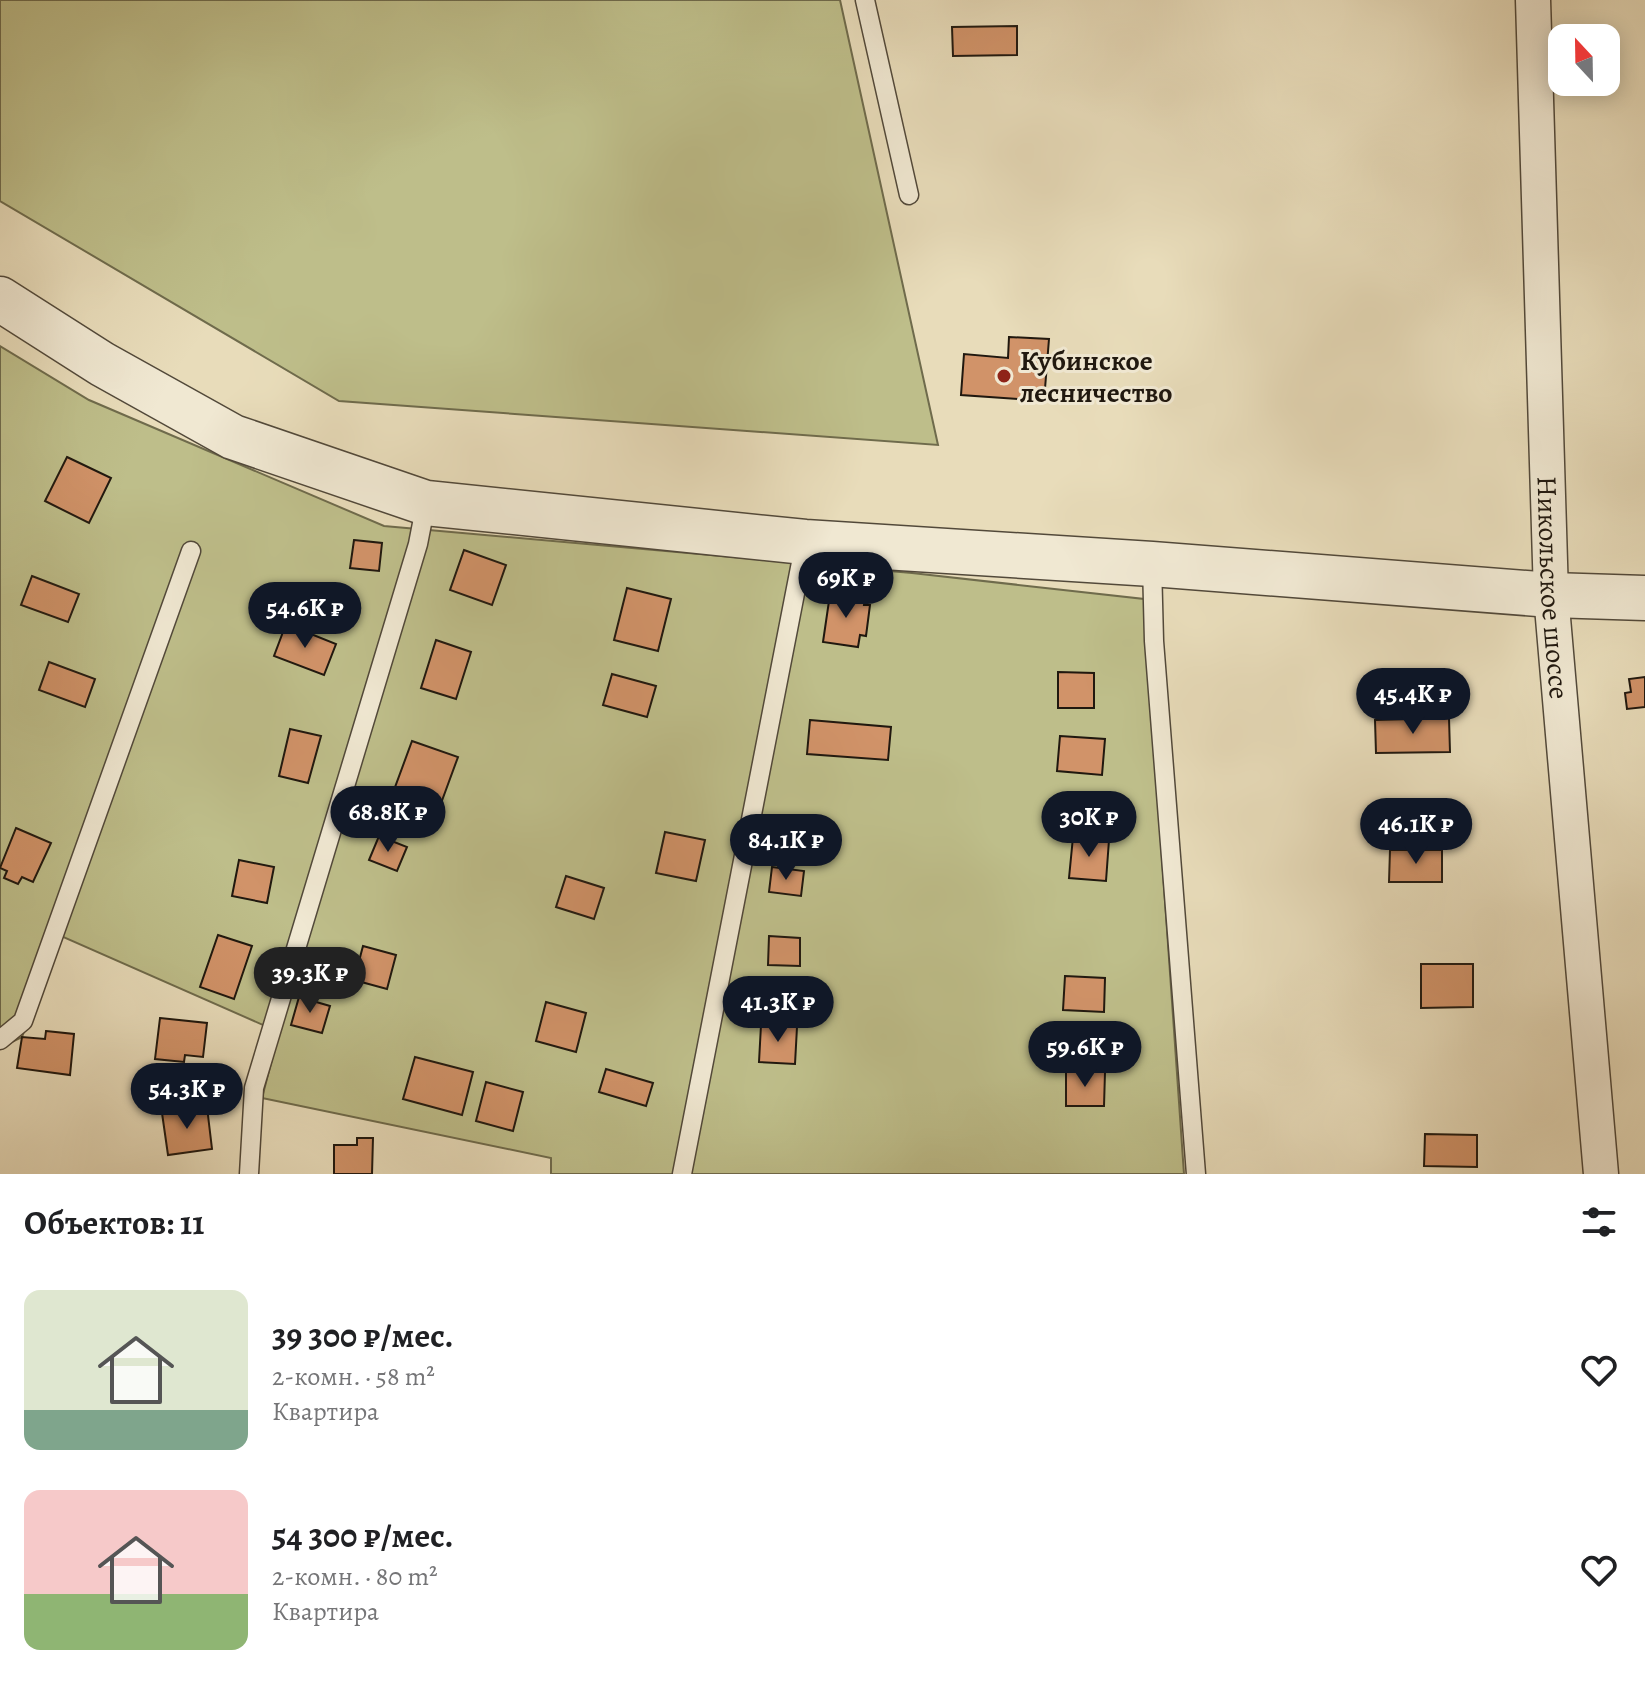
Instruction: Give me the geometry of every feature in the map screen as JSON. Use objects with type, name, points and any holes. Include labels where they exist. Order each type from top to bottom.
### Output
[{"type":"street","name":"Никольское шоссе","points":[[1533,0],[1551,595],[1601,1174]]},
{"type":"street","points":[[0,299],[102,364],[233,437],[426,503],[805,542],[1152,564],[1551,595],[1645,598]]},
{"type":"lane","points":[[865,0],[909,195]]},
{"type":"lane","points":[[249,1174],[254,1088],[418,544],[426,503]]},
{"type":"lane","points":[[682,1174],[805,542]]},
{"type":"lane","points":[[0,1040],[23,1021],[191,551]]},
{"type":"lane","points":[[1152,564],[1154,641],[1196,1174]]},
{"type":"green space","points":[[0,0],[840,0],[938,445],[339,401],[0,201]]},
{"type":"green space","points":[[0,346],[89,400],[384,526],[912,573],[1144,599],[1184,1174],[551,1174],[551,1158],[262,1098],[279,1032],[59,935],[22,1037],[0,1048]]},
{"type":"building","points":[[1017,26],[1017,55],[953,56],[952,27]]},
{"type":"building","name":"Кубинское лесничество","points":[[1009,337],[1049,339],[1044,401],[961,395],[964,354],[1008,358]]},
{"type":"building","points":[[67,457],[111,478],[89,523],[45,501]]},
{"type":"building","points":[[354,540],[382,543],[379,571],[350,568]]},
{"type":"building","points":[[464,550],[506,565],[492,605],[450,590]]},
{"type":"building","points":[[32,576],[79,594],[68,622],[21,605]]},
{"type":"building","points":[[627,588],[671,599],[658,651],[614,640]]},
{"type":"building","points":[[830,594],[865,598],[864,605],[870,605],[866,636],[860,635],[858,647],[823,642]]},
{"type":"building","points":[[286,624],[336,644],[324,675],[274,656]]},
{"type":"building","points":[[436,640],[471,652],[456,699],[421,688]]},
{"type":"building","points":[[49,662],[95,679],[85,707],[39,690]]},
{"type":"building","points":[[1058,672],[1094,673],[1094,708],[1058,708]]},
{"type":"building","points":[[612,674],[656,686],[647,717],[603,705]]},
{"type":"building","points":[[1645,677],[1645,707],[1627,709],[1625,693],[1631,692],[1629,679]]},
{"type":"building","points":[[1449,718],[1450,752],[1376,753],[1375,720]]},
{"type":"building","points":[[810,720],[891,727],[888,760],[807,754]]},
{"type":"building","points":[[290,729],[321,736],[308,783],[279,776]]},
{"type":"building","points":[[1060,736],[1105,739],[1102,775],[1057,771]]},
{"type":"building","points":[[412,741],[458,757],[440,806],[394,790]]},
{"type":"building","points":[[16,828],[51,843],[33,882],[22,877],[18,884],[4,878],[7,871],[0,868]]},
{"type":"building","points":[[665,832],[705,840],[696,881],[656,873]]},
{"type":"building","points":[[379,836],[407,847],[397,871],[369,860]]},
{"type":"building","points":[[1073,837],[1109,840],[1106,881],[1069,878]]},
{"type":"building","points":[[1390,850],[1442,850],[1442,882],[1389,882]]},
{"type":"building","points":[[239,860],[274,867],[267,903],[232,896]]},
{"type":"building","points":[[772,867],[804,871],[801,896],[769,892]]},
{"type":"building","points":[[566,876],[604,888],[594,919],[556,907]]},
{"type":"building","points":[[218,935],[252,946],[234,999],[200,987]]},
{"type":"building","points":[[769,936],[800,938],[800,966],[768,965]]},
{"type":"building","points":[[363,946],[396,955],[387,989],[354,980]]},
{"type":"building","points":[[1421,964],[1473,964],[1473,1007],[1421,1008]]},
{"type":"building","points":[[1065,976],[1105,978],[1104,1012],[1063,1010]]},
{"type":"building","points":[[299,997],[330,1006],[322,1033],[291,1025]]},
{"type":"building","points":[[546,1002],[586,1013],[576,1052],[536,1041]]},
{"type":"building","points":[[160,1018],[207,1023],[203,1057],[185,1055],[184,1062],[155,1059]]},
{"type":"building","points":[[761,1025],[797,1027],[795,1064],[759,1062]]},
{"type":"building","points":[[46,1031],[74,1034],[70,1075],[17,1068],[22,1037],[45,1039]]},
{"type":"building","points":[[415,1057],[473,1072],[462,1115],[403,1099]]},
{"type":"building","points":[[606,1069],[653,1083],[646,1106],[599,1092]]},
{"type":"building","points":[[1066,1071],[1105,1072],[1104,1106],[1066,1106]]},
{"type":"building","points":[[486,1082],[523,1092],[513,1131],[476,1121]]},
{"type":"building","points":[[207,1107],[212,1149],[168,1155],[162,1113]]},
{"type":"building","points":[[1425,1134],[1477,1135],[1477,1167],[1424,1166]]},
{"type":"building","points":[[357,1138],[373,1138],[372,1174],[334,1174],[334,1145],[357,1145]]},
{"type":"place","name":"Кубинское лесничество","points":[[1004,376]]}]
